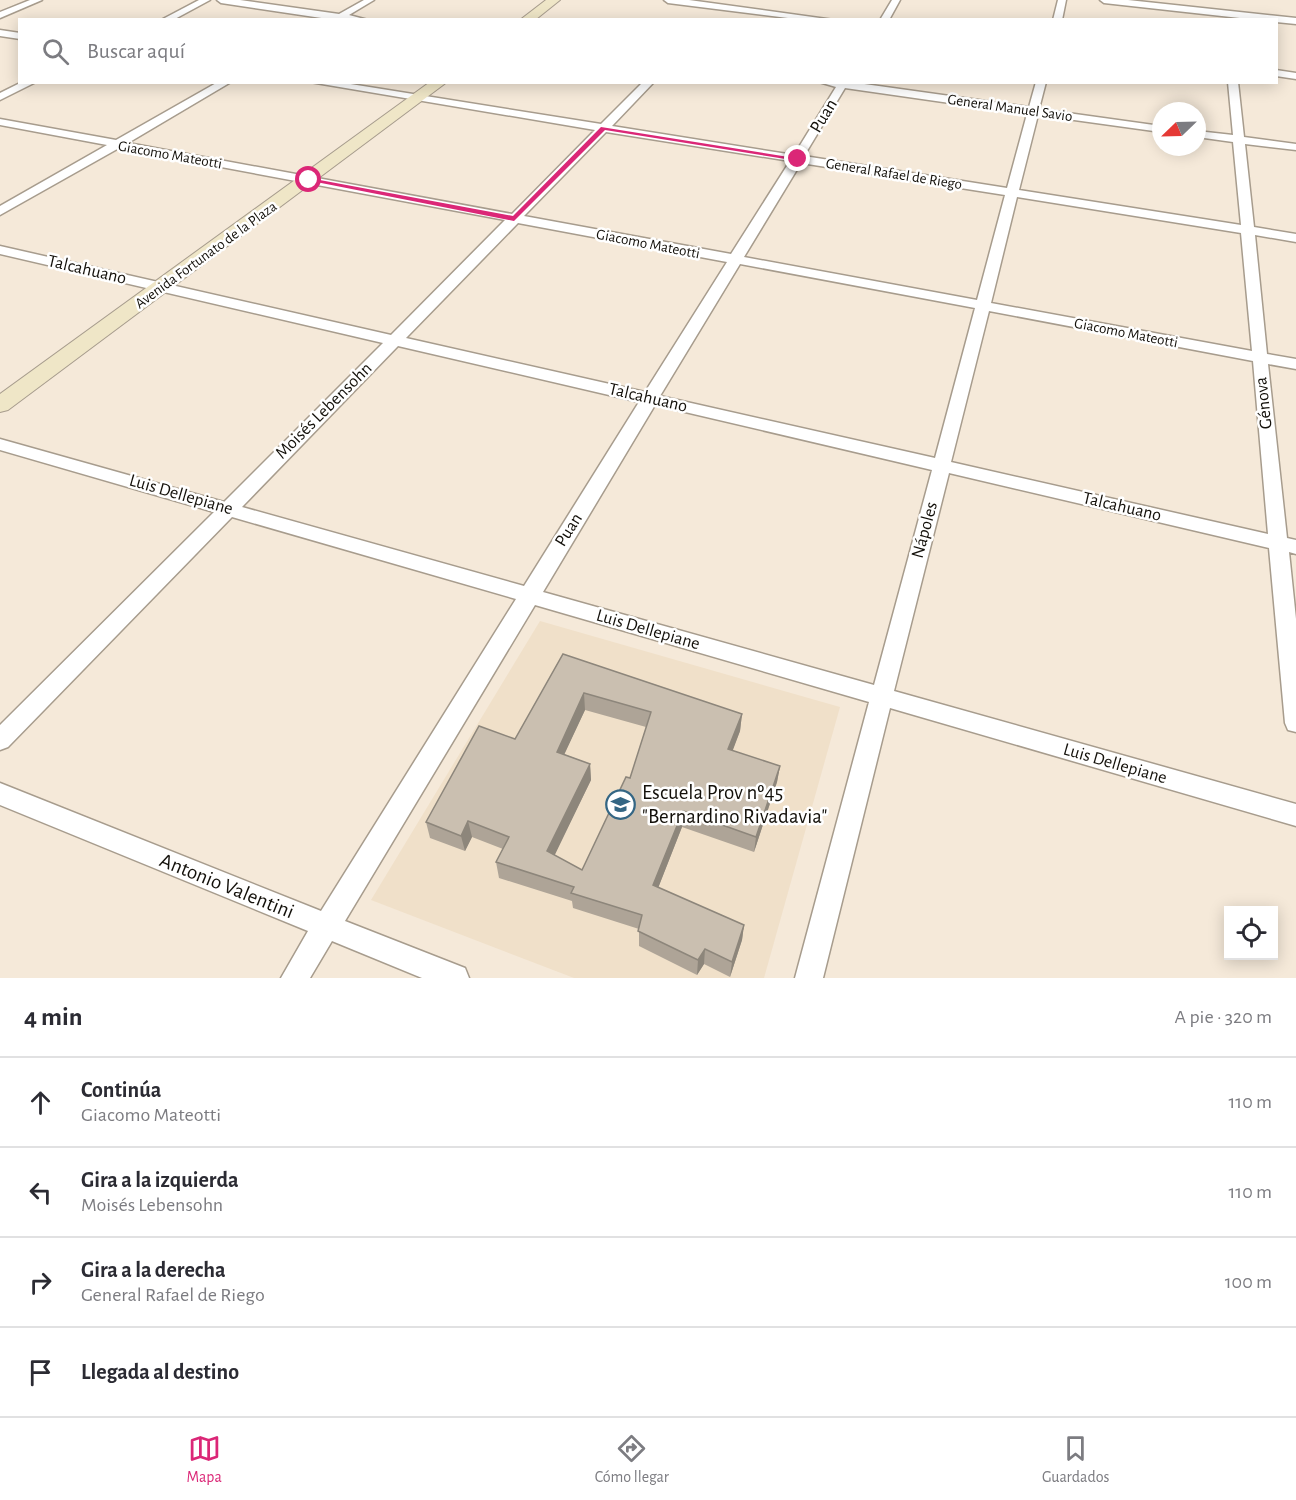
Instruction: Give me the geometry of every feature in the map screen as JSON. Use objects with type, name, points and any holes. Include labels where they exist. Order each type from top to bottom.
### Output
[{"type":"main road","points":[[529,18],[554,0]]},
{"type":"main road","name":"Avenida Fortunato de la Plaza","points":[[0,405],[438,84]]},
{"type":"street","points":[[0,15],[38,0]]},
{"type":"street","points":[[169,18],[206,0]]},
{"type":"street","points":[[221,0],[338,18],[370,0]]},
{"type":"street","points":[[668,0],[814,18]]},
{"type":"street","points":[[885,18],[896,0]]},
{"type":"street","points":[[1058,18],[1062,0]]},
{"type":"street","points":[[1104,0],[1254,18]]},
{"type":"street","points":[[1225,0],[1226,16]]},
{"type":"street","points":[[1278,20],[1296,21]]},
{"type":"street","points":[[0,33],[18,36]]},
{"type":"street","points":[[1278,74],[1296,76]]},
{"type":"street","points":[[0,97],[27,84]]},
{"type":"street","points":[[0,211],[223,84]]},
{"type":"street","name":"General Rafael de Riego","points":[[327,84],[1296,238]]},
{"type":"street","name":"Moisés Lebensohn","points":[[0,740],[647,84]]},
{"type":"street","name":"Puan","points":[[295,978],[528,595],[798,159],[836,84]]},
{"type":"street","name":"General Manuel Savio","points":[[843,84],[1152,128]]},
{"type":"street","name":"Nápoles","points":[[810,978],[1041,84]]},
{"type":"street","name":"Génova","points":[[1233,84],[1296,723]]},
{"type":"street","name":"Giacomo Mateotti","points":[[0,122],[1296,364]]},
{"type":"street","points":[[1206,135],[1296,147]]},
{"type":"street","name":"Talcahuano","points":[[0,250],[1296,547]]},
{"type":"street","name":"Luis Dellepiane","points":[[0,444],[1296,815]]},
{"type":"street","name":"Antonio Valentini","points":[[0,794],[455,978]]},
{"type":"shaded area","name":"Escuela Prov nº45 \"Bernardino Rivadavia\"","points":[[540,621],[840,707],[764,978],[574,978],[371,900]]},
{"type":"building","points":[[563,654],[742,714],[728,749],[780,766],[756,837],[683,811],[653,885],[744,925],[732,962],[705,949],[698,960],[638,931],[642,915],[571,893],[574,887],[496,862],[509,837],[468,821],[461,836],[426,822],[479,726],[515,739]],"holes":[[[584,693],[651,712],[630,778],[626,777],[582,870],[547,851],[590,764],[557,752]]]},
{"type":"place","name":"Escuela Prov nº45 \"Bernardino Rivadavia\"","points":[[621,804]]},
{"type":"route","points":[[309,180],[514,219],[604,128],[798,159]]}]
